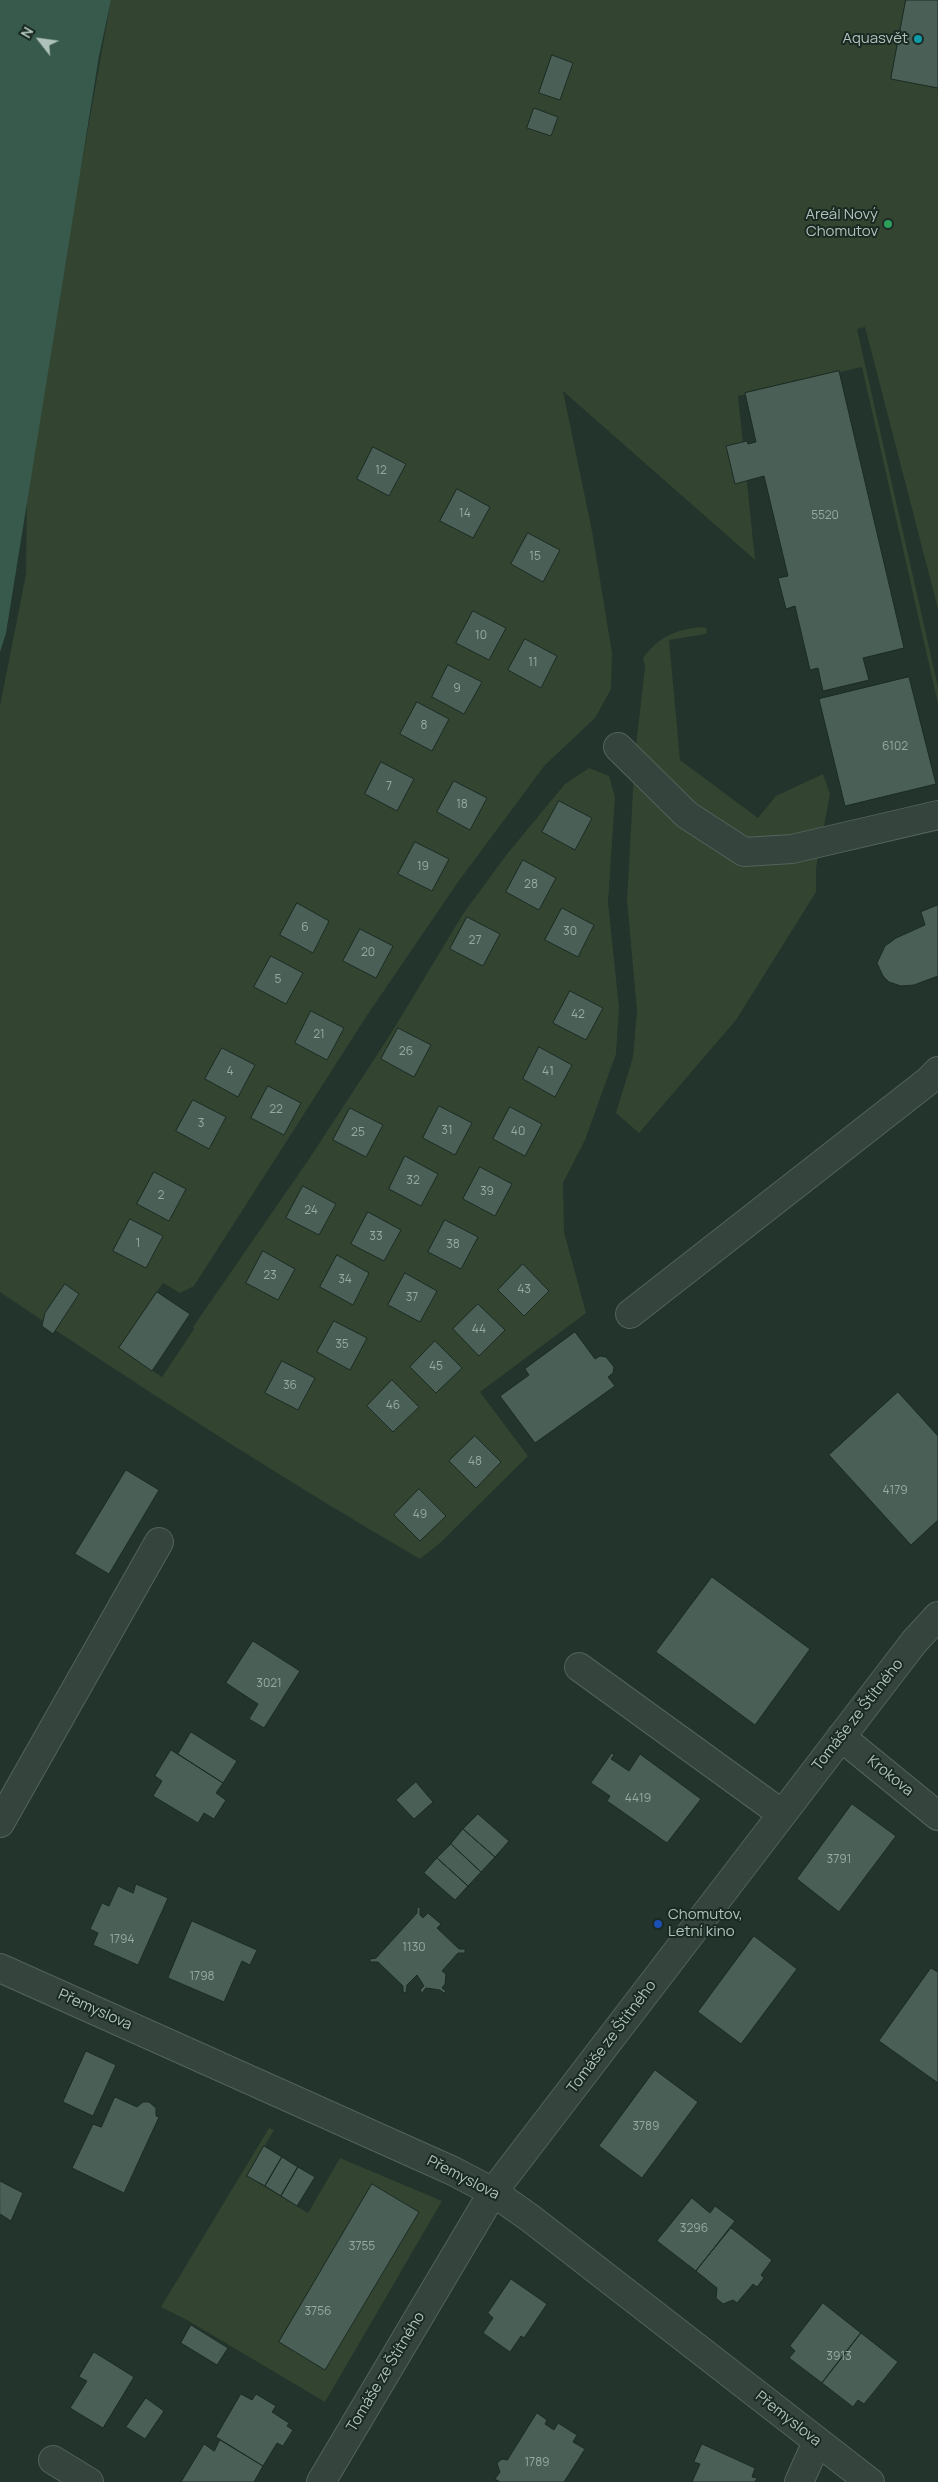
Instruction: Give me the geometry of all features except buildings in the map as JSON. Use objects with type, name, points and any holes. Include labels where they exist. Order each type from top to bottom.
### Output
[{"type":"street","points":[[618,747],[686,814],[744,852],[792,849],[938,815]]},
{"type":"street","points":[[630,1314],[928,1081],[938,1071]]},
{"type":"street","points":[[0,1824],[159,1542]]},
{"type":"street","name":"Tomáše ze Štítného","points":[[321,2482],[493,2192],[914,1642],[938,1616]]},
{"type":"street","points":[[579,1668],[782,1814]]},
{"type":"street","name":"Krokova","points":[[841,1737],[938,1816]]},
{"type":"street","name":"Přemyslova","points":[[0,1968],[444,2167],[493,2192],[530,2218],[870,2482]]},
{"type":"street","points":[[799,2482],[817,2442]]},
{"type":"street","points":[[53,2460],[89,2482]]},
{"type":"shaded area","points":[[0,0],[111,0],[99,56],[6,633],[0,652]]},
{"type":"shaded area","points":[[111,0],[938,0],[938,609],[865,327],[857,329],[938,687],[938,704],[862,367],[738,396],[755,560],[563,391],[592,531],[612,653],[611,689],[595,718],[545,765],[458,882],[366,1017],[194,1286],[180,1293],[163,1283],[119,1348],[162,1377],[194,1329],[193,1327],[309,1159],[390,1035],[463,914],[507,854],[565,784],[589,768],[609,776],[615,797],[608,902],[619,1008],[616,1054],[585,1140],[563,1183],[564,1232],[586,1313],[480,1392],[528,1456],[440,1543],[420,1559],[236,1447],[55,1330],[79,1294],[65,1285],[45,1313],[43,1321],[0,1292],[0,706],[26,574],[28,389],[48,352]]},
{"type":"shaded area","points":[[701,627],[707,628],[706,634],[669,640],[680,760],[758,818],[776,796],[823,774],[830,794],[816,868],[816,892],[736,1020],[639,1133],[616,1113],[633,1057],[637,1011],[627,900],[635,754],[645,667],[643,658],[655,644],[669,635]]},
{"type":"shaded area","points":[[269,2128],[274,2130],[247,2176],[308,2213],[340,2158],[442,2201],[325,2402],[187,2320],[161,2307]]},
{"type":"place","name":"Aquasvět","points":[[918,39]]},
{"type":"place","name":"Areál Nový Chomutov","points":[[888,224]]},
{"type":"place","name":"Chomutov, Letní kino","points":[[658,1924]]}]
